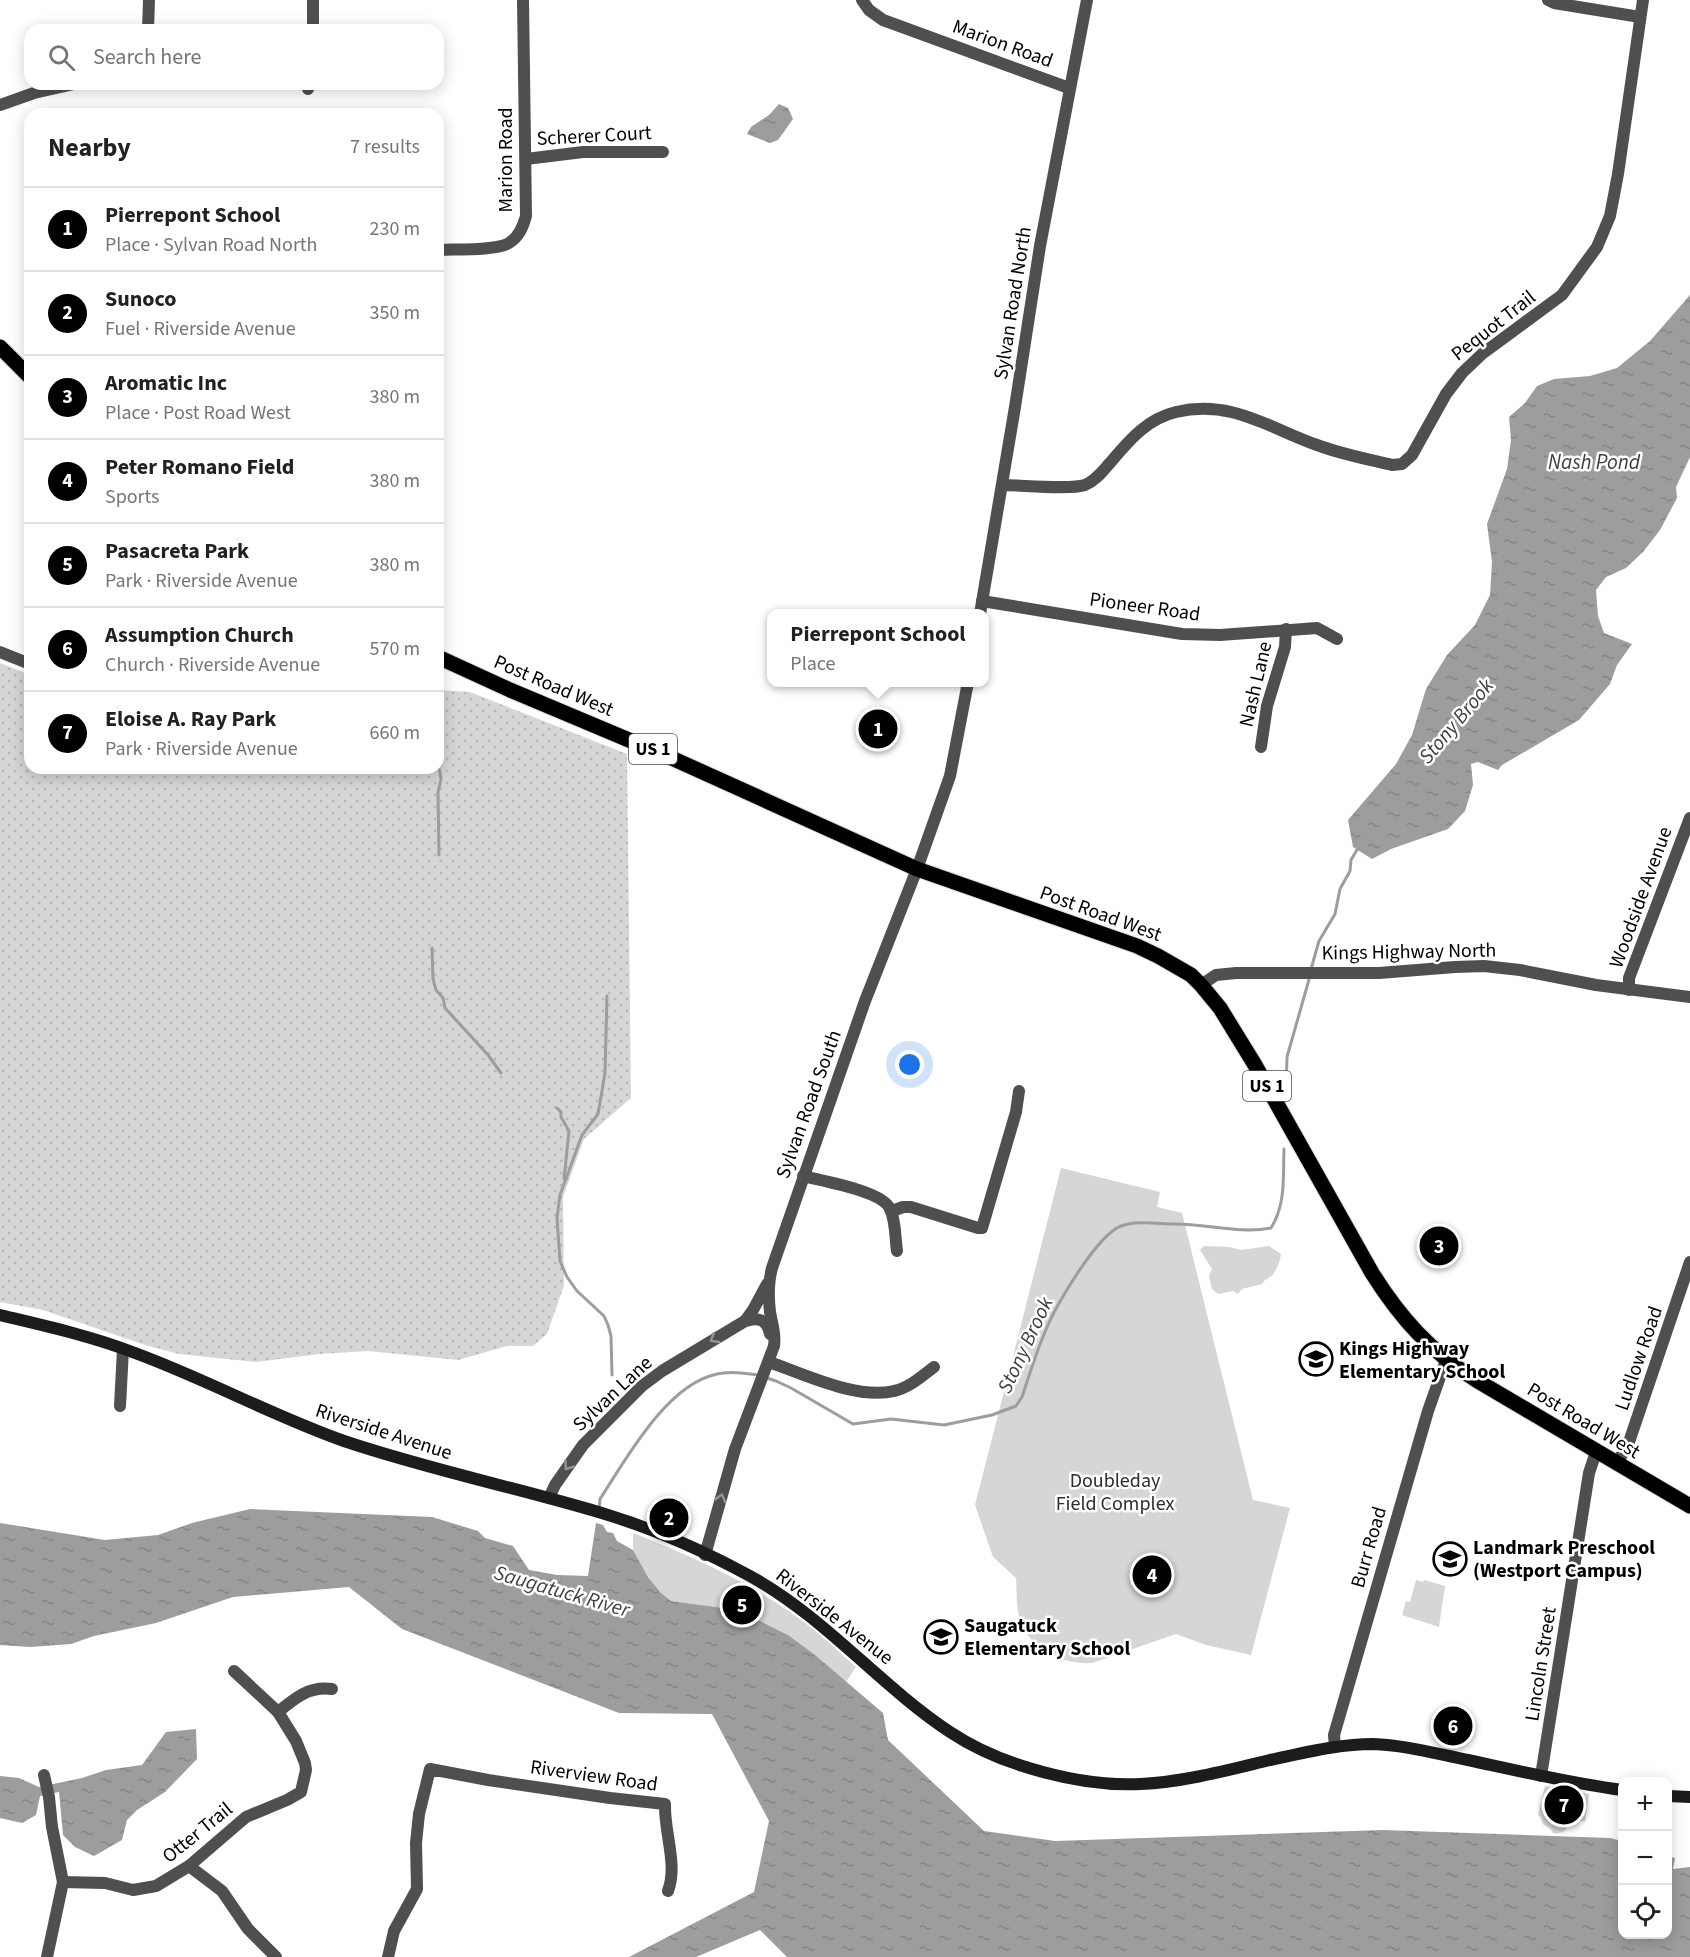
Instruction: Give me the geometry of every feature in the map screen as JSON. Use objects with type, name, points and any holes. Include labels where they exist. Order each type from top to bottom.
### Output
[{"type":"main road","points":[[0,347],[24,371]]},
{"type":"main road","name":"Post Road West","points":[[444,660],[510,690],[628,738],[917,869],[1137,946],[1180,968],[1202,985],[1240,1038],[1379,1285],[1412,1328],[1446,1360],[1476,1380],[1690,1506]]},
{"type":"main road","name":"Riverside Avenue","points":[[0,1315],[65,1330],[123,1349],[169,1366],[286,1418],[345,1441],[420,1464],[599,1512],[649,1530],[747,1574],[792,1603],[911,1703],[951,1733],[995,1756],[1023,1766],[1090,1782],[1143,1784],[1185,1779],[1335,1747],[1370,1744],[1420,1750],[1542,1776],[1618,1789]]},
{"type":"main road","points":[[1672,1796],[1690,1797]]},
{"type":"street","points":[[148,0],[148,24]]},
{"type":"street","points":[[313,0],[313,24]]},
{"type":"street","name":"Marion Road","points":[[444,250],[493,248],[507,245],[517,236],[526,216],[523,0]]},
{"type":"street","name":"Marion Road","points":[[862,0],[869,10],[883,20],[1070,88]]},
{"type":"street","name":"Sylvan Road North","points":[[981,607],[1039,256],[1087,0]]},
{"type":"street","points":[[1548,0],[1554,3],[1640,17]]},
{"type":"street","name":"Pequot Trail","points":[[1002,485],[1083,486],[1098,476],[1141,429],[1160,417],[1191,410],[1220,411],[1246,416],[1318,446],[1392,465],[1404,463],[1417,448],[1446,394],[1462,373],[1482,354],[1562,295],[1597,247],[1610,216],[1616,184],[1643,0]]},
{"type":"street","points":[[0,105],[47,90]]},
{"type":"street","name":"Scherer Court","points":[[526,159],[583,152],[663,152]]},
{"type":"street","name":"Pioneer Road","points":[[981,607],[1182,634],[1220,635],[1317,628],[1337,639]]},
{"type":"street","name":"Nash Lane","points":[[1261,747],[1267,706],[1285,647],[1286,629]]},
{"type":"street","points":[[0,652],[24,662]]},
{"type":"street","points":[[917,869],[950,776],[967,687]]},
{"type":"street","name":"Woodside Avenue","points":[[1629,990],[1629,978],[1690,818]]},
{"type":"street","name":"Sylvan Road South","points":[[705,1555],[735,1449],[776,1338],[770,1310],[768,1283],[803,1176],[869,991],[917,869]]},
{"type":"street","name":"Kings Highway North","points":[[1202,985],[1216,975],[1226,973],[1389,972],[1484,966],[1520,970],[1629,990],[1690,997]]},
{"type":"street","points":[[892,1211],[911,1207],[982,1228],[1016,1112],[1019,1091]]},
{"type":"street","points":[[803,1176],[874,1195],[887,1203],[892,1211],[897,1251]]},
{"type":"street","name":"Ludlow Road","points":[[1616,1464],[1628,1445],[1690,1262]]},
{"type":"street","name":"Sylvan Lane","points":[[549,1498],[555,1485],[583,1445],[642,1386],[662,1371],[745,1321],[768,1283]]},
{"type":"street","name":"Sylvan Road South","points":[[745,1321],[759,1319],[767,1324],[771,1335],[769,1362]]},
{"type":"street","points":[[120,1406],[123,1349]]},
{"type":"street","name":"Burr Road","points":[[1335,1747],[1334,1735],[1368,1615],[1446,1360]]},
{"type":"street","points":[[769,1362],[845,1388],[874,1393],[902,1388],[934,1367]]},
{"type":"street","name":"Lincoln Street","points":[[1542,1776],[1589,1473],[1596,1452]]},
{"type":"street","name":"Otter Trail","points":[[63,1882],[105,1883],[133,1890],[156,1886],[189,1866],[246,1817],[301,1792],[305,1777],[305,1763],[296,1741],[278,1712],[234,1671]]},
{"type":"street","points":[[278,1712],[296,1697],[310,1690],[321,1687],[332,1689]]},
{"type":"street","name":"Riverview Road","points":[[388,1957],[394,1931],[417,1889],[416,1843],[419,1814],[430,1769],[488,1780],[665,1804],[664,1820],[671,1877],[668,1891]]},
{"type":"street","points":[[44,1777],[63,1882],[47,1957]]},
{"type":"street","points":[[189,1866],[222,1891],[248,1929],[276,1957]]},
{"type":"green space","points":[[0,663],[24,673],[24,774],[444,774],[444,690],[470,692],[627,754],[631,1098],[584,1139],[563,1197],[564,1285],[547,1334],[533,1346],[507,1346],[458,1360],[368,1351],[319,1354],[256,1362],[179,1354],[145,1345],[43,1310],[0,1302]]},
{"type":"green space","name":"Doubleday Field Complex","points":[[1061,1168],[1160,1192],[1157,1207],[1182,1213],[1253,1500],[1290,1508],[1251,1655],[1206,1645],[1176,1634],[1092,1663],[1067,1661],[1055,1657],[1044,1651],[1027,1634],[1018,1611],[1016,1578],[993,1557],[975,1505]]},
{"type":"green space","points":[[1204,1246],[1241,1250],[1269,1246],[1281,1254],[1274,1273],[1262,1284],[1242,1289],[1238,1294],[1233,1291],[1218,1294],[1212,1289],[1209,1276],[1212,1269],[1200,1250]]},
{"type":"green space","points":[[633,1533],[697,1560],[778,1604],[805,1623],[856,1667],[846,1682],[788,1635],[738,1610],[671,1601],[648,1577],[633,1550]]},
{"type":"green space","points":[[1416,1580],[1445,1586],[1439,1627],[1402,1615],[1406,1601],[1410,1602]]},
{"type":"green space","points":[[1545,1786],[1589,1794],[1585,1822],[1577,1819],[1569,1822],[1567,1828],[1559,1833],[1553,1833],[1543,1824],[1538,1815]]},
{"type":"water","points":[[779,104],[788,108],[793,119],[778,140],[770,143],[747,134],[751,127],[769,115]]},
{"type":"water","name":"Nash Pond","points":[[1690,295],[1690,457],[1676,487],[1677,498],[1660,530],[1643,552],[1626,568],[1606,577],[1596,590],[1598,616],[1604,633],[1632,644],[1617,665],[1610,684],[1579,720],[1502,765],[1498,770],[1478,762],[1471,764],[1473,785],[1465,811],[1448,829],[1391,849],[1372,859],[1353,847],[1348,820],[1396,764],[1412,735],[1426,689],[1447,655],[1475,625],[1490,595],[1492,562],[1487,524],[1507,469],[1511,440],[1509,417],[1525,403],[1537,386],[1554,379],[1590,376],[1617,368],[1650,341]]},
{"type":"water","name":"Saugatuck River","points":[[250,1509],[432,1517],[478,1531],[485,1538],[513,1546],[529,1570],[557,1575],[588,1576],[596,1523],[603,1525],[607,1532],[613,1533],[617,1541],[633,1550],[648,1577],[671,1601],[738,1610],[788,1635],[815,1655],[883,1713],[888,1740],[984,1831],[1055,1841],[1383,1830],[1610,1838],[1618,1840],[1618,1939],[1672,1939],[1672,1857],[1675,1858],[1673,1869],[1690,1867],[1690,1957],[787,1957],[760,1930],[696,1957],[629,1957],[754,1892],[769,1821],[712,1714],[619,1713],[402,1629],[349,1587],[233,1597],[156,1623],[94,1636],[71,1644],[30,1647],[0,1645],[0,1523],[105,1540],[158,1535],[192,1523]]},
{"type":"water","points":[[196,1729],[197,1759],[165,1792],[137,1810],[127,1820],[122,1840],[94,1856],[75,1847],[63,1835],[59,1792],[40,1796],[36,1815],[22,1823],[0,1818],[0,1776],[19,1778],[39,1787],[82,1778],[106,1770],[142,1765],[166,1732]]},
{"type":"waterway","points":[[439,855],[438,792],[440,774]]},
{"type":"waterway","name":"Stony Brook","points":[[1311,969],[1319,941],[1335,914],[1340,889],[1350,871],[1351,860],[1358,848]]},
{"type":"waterway","points":[[432,948],[433,979],[436,990],[443,998],[445,1008],[488,1055],[501,1073]]},
{"type":"waterway","name":"Stony Brook","points":[[1286,1091],[1287,1057],[1310,976]]},
{"type":"waterway","points":[[607,996],[605,1073],[598,1114],[582,1135],[560,1195],[557,1218],[560,1261],[567,1277],[577,1291],[604,1316],[608,1325],[611,1336],[612,1375]]},
{"type":"waterway","points":[[557,1108],[569,1131],[564,1179]]},
{"type":"waterway","name":"Stony Brook","points":[[764,1377],[791,1388],[853,1424],[891,1419],[944,1425],[992,1415],[1016,1406],[1022,1397],[1042,1340],[1058,1306],[1077,1273],[1111,1232],[1127,1224],[1141,1223],[1187,1224],[1247,1230],[1271,1228],[1281,1200],[1284,1149]]},
{"type":"waterway","name":"Stony Brook","points":[[599,1510],[600,1499],[635,1445],[665,1407],[681,1392],[717,1374],[732,1372],[758,1375]]},
{"type":"place","name":"Pierrepont School","points":[[878,729]]},
{"type":"place","name":"Aromatic Inc","points":[[1439,1246]]},
{"type":"place","name":"Kings Highway Elementary School","points":[[1316,1359]]},
{"type":"place","name":"Sunoco","points":[[669,1518]]},
{"type":"place","name":"Landmark Preschool (Westport Campus)","points":[[1450,1559]]},
{"type":"place","name":"Peter Romano Field","points":[[1152,1575]]},
{"type":"place","name":"Pasacreta Park","points":[[742,1605]]},
{"type":"place","name":"Saugatuck Elementary School","points":[[941,1637]]},
{"type":"place","name":"Assumption Church","points":[[1453,1726]]},
{"type":"place","name":"Eloise A. Ray Park","points":[[1564,1805]]}]
